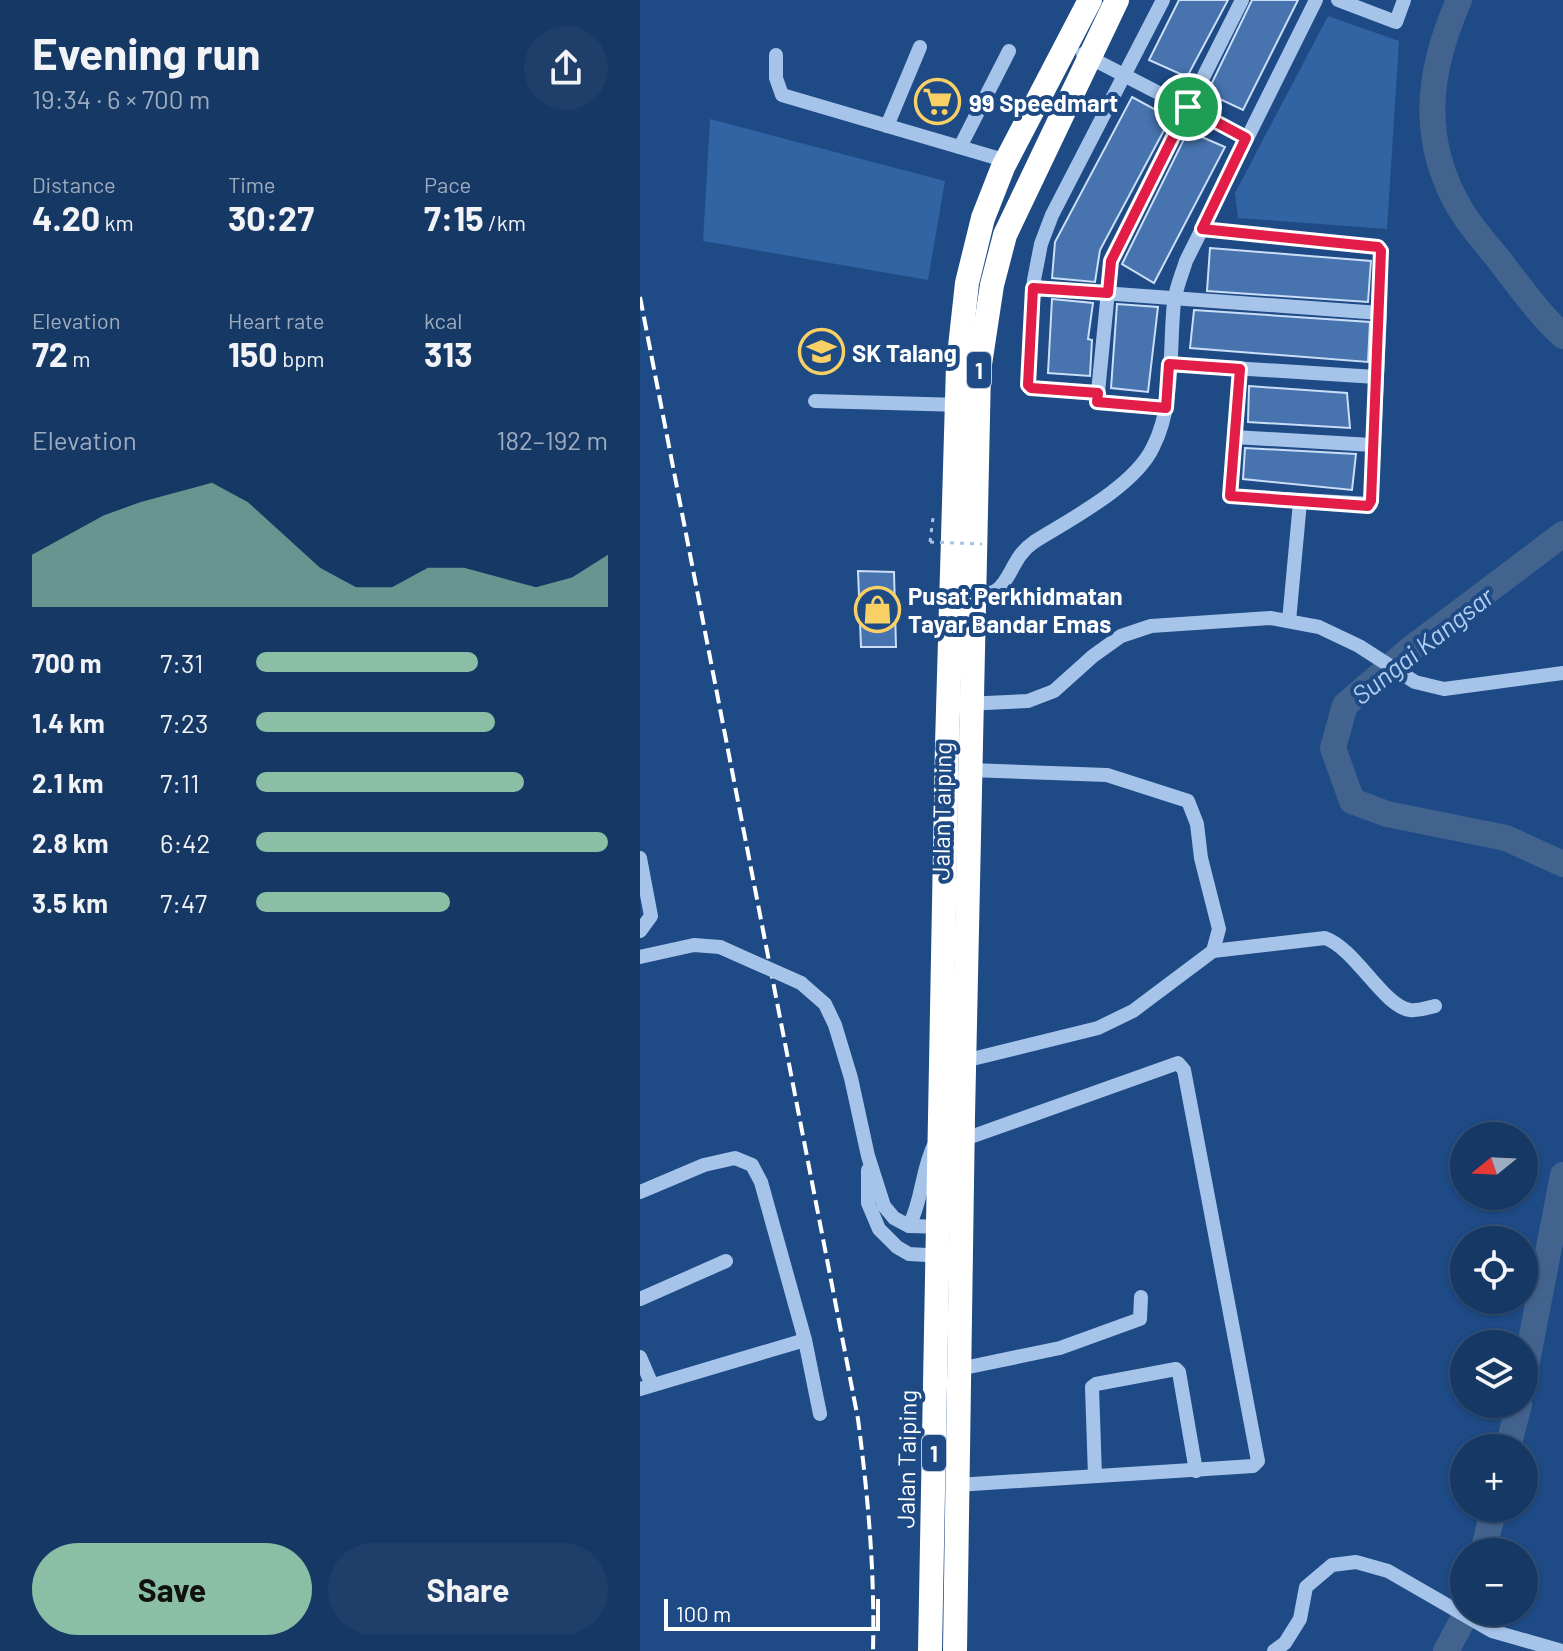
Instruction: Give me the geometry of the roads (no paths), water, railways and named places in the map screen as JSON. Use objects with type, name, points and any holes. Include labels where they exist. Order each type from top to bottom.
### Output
[{"type":"highway","name":"Jalan Taiping","points":[[930,1651],[950,1227],[967,405],[1005,235],[1078,52],[1090,0]]},
{"type":"highway","name":"Jalan Taiping","points":[[951,1136],[964,1061],[970,770],[960,704],[974,597],[967,405],[958,365],[967,283],[983,218],[1007,161],[1078,52],[1117,0]]},
{"type":"highway","name":"Jalan Taiping","points":[[949,1257],[959,1369],[955,1651]]},
{"type":"street","points":[[1098,393],[1031,388],[1027,379],[1033,288],[1041,244],[1052,215],[1163,0]]},
{"type":"street","points":[[1166,408],[1097,402],[1111,261],[1242,0]]},
{"type":"street","points":[[974,597],[994,592],[1003,583],[1016,558],[1034,542],[1088,510],[1135,471],[1153,448],[1166,408],[1175,298],[1186,261],[1316,0]]},
{"type":"street","points":[[1338,0],[1396,22],[1404,0]]},
{"type":"street","points":[[887,126],[920,47]]},
{"type":"street","points":[[960,147],[1009,51]]},
{"type":"street","points":[[1078,52],[1246,138]]},
{"type":"street","points":[[776,55],[776,78],[782,95],[1007,161]]},
{"type":"street","points":[[1202,229],[1378,247],[1381,257],[1380,313],[1371,504],[1233,497],[1230,492],[1240,369]]},
{"type":"street","points":[[1033,288],[1380,313]]},
{"type":"street","points":[[1169,364],[1376,377]]},
{"type":"street","points":[[815,401],[967,405]]},
{"type":"street","points":[[1234,437],[1372,445]]},
{"type":"street","points":[[1289,621],[1300,502]]},
{"type":"street","points":[[960,704],[1028,701],[1054,691],[1121,636],[1151,626],[1270,618],[1319,627],[1359,646],[1415,682],[1444,689],[1563,673]]},
{"type":"street","points":[[970,770],[1107,775],[1188,801],[1197,824],[1201,858],[1219,929],[1213,951]]},
{"type":"street","points":[[640,858],[651,916],[640,931]]},
{"type":"street","points":[[964,1061],[1098,1028],[1133,1011],[1213,951],[1325,938],[1340,945],[1401,1007],[1416,1010],[1435,1006]]},
{"type":"street","points":[[640,957],[694,945],[720,947],[801,983],[825,1004],[835,1025],[884,1206],[894,1218],[909,1226],[950,1227]]},
{"type":"street","points":[[909,1226],[920,1198],[925,1164],[951,1136],[1178,1063],[1184,1070],[1258,1461],[1253,1466],[1196,1471],[957,1485]]},
{"type":"street","points":[[868,1156],[868,1203],[879,1229],[909,1254],[949,1257]]},
{"type":"street","points":[[640,1192],[714,1163],[735,1158],[752,1165],[761,1182],[805,1340],[820,1414]]},
{"type":"street","points":[[640,1299],[726,1261]]},
{"type":"street","points":[[959,1369],[1060,1348],[1140,1319],[1141,1297]]},
{"type":"street","points":[[640,1357],[646,1387],[805,1340]]},
{"type":"street","points":[[1095,1476],[1092,1387],[1176,1369],[1196,1471]]},
{"type":"street","points":[[1274,1651],[1285,1643],[1300,1619],[1306,1587],[1332,1565],[1356,1562],[1388,1571],[1492,1631],[1562,1651]]},
{"type":"waterway","name":"Sungai Kangsar","points":[[1459,0],[1448,27],[1435,80],[1432,107],[1439,159],[1448,186],[1466,218],[1530,300],[1563,336]]},
{"type":"waterway","name":"Sungai Kangsar","points":[[1563,534],[1408,651],[1345,705],[1333,748],[1352,801],[1387,814],[1506,838],[1563,864]]},
{"type":"waterway","name":"Sungai Kangsar","points":[[1533,1330],[1563,1175]]},
{"type":"waterway","name":"Sungai Kangsar","points":[[1512,1434],[1516,1418]]},
{"type":"waterway","name":"Sungai Kangsar","points":[[1486,1538],[1490,1522]]},
{"type":"waterway","name":"Sungai Kangsar","points":[[1446,1651],[1459,1626]]},
{"type":"railway","points":[[640,297],[858,1419],[870,1535],[873,1651]]},
{"type":"place","name":"99 Speedmart","points":[[938,102]]},
{"type":"place","name":"SK Talang","points":[[821,352]]},
{"type":"place","name":"Pusat Perkhidmatan Tayar Bandar Emas","points":[[877,609]]}]
